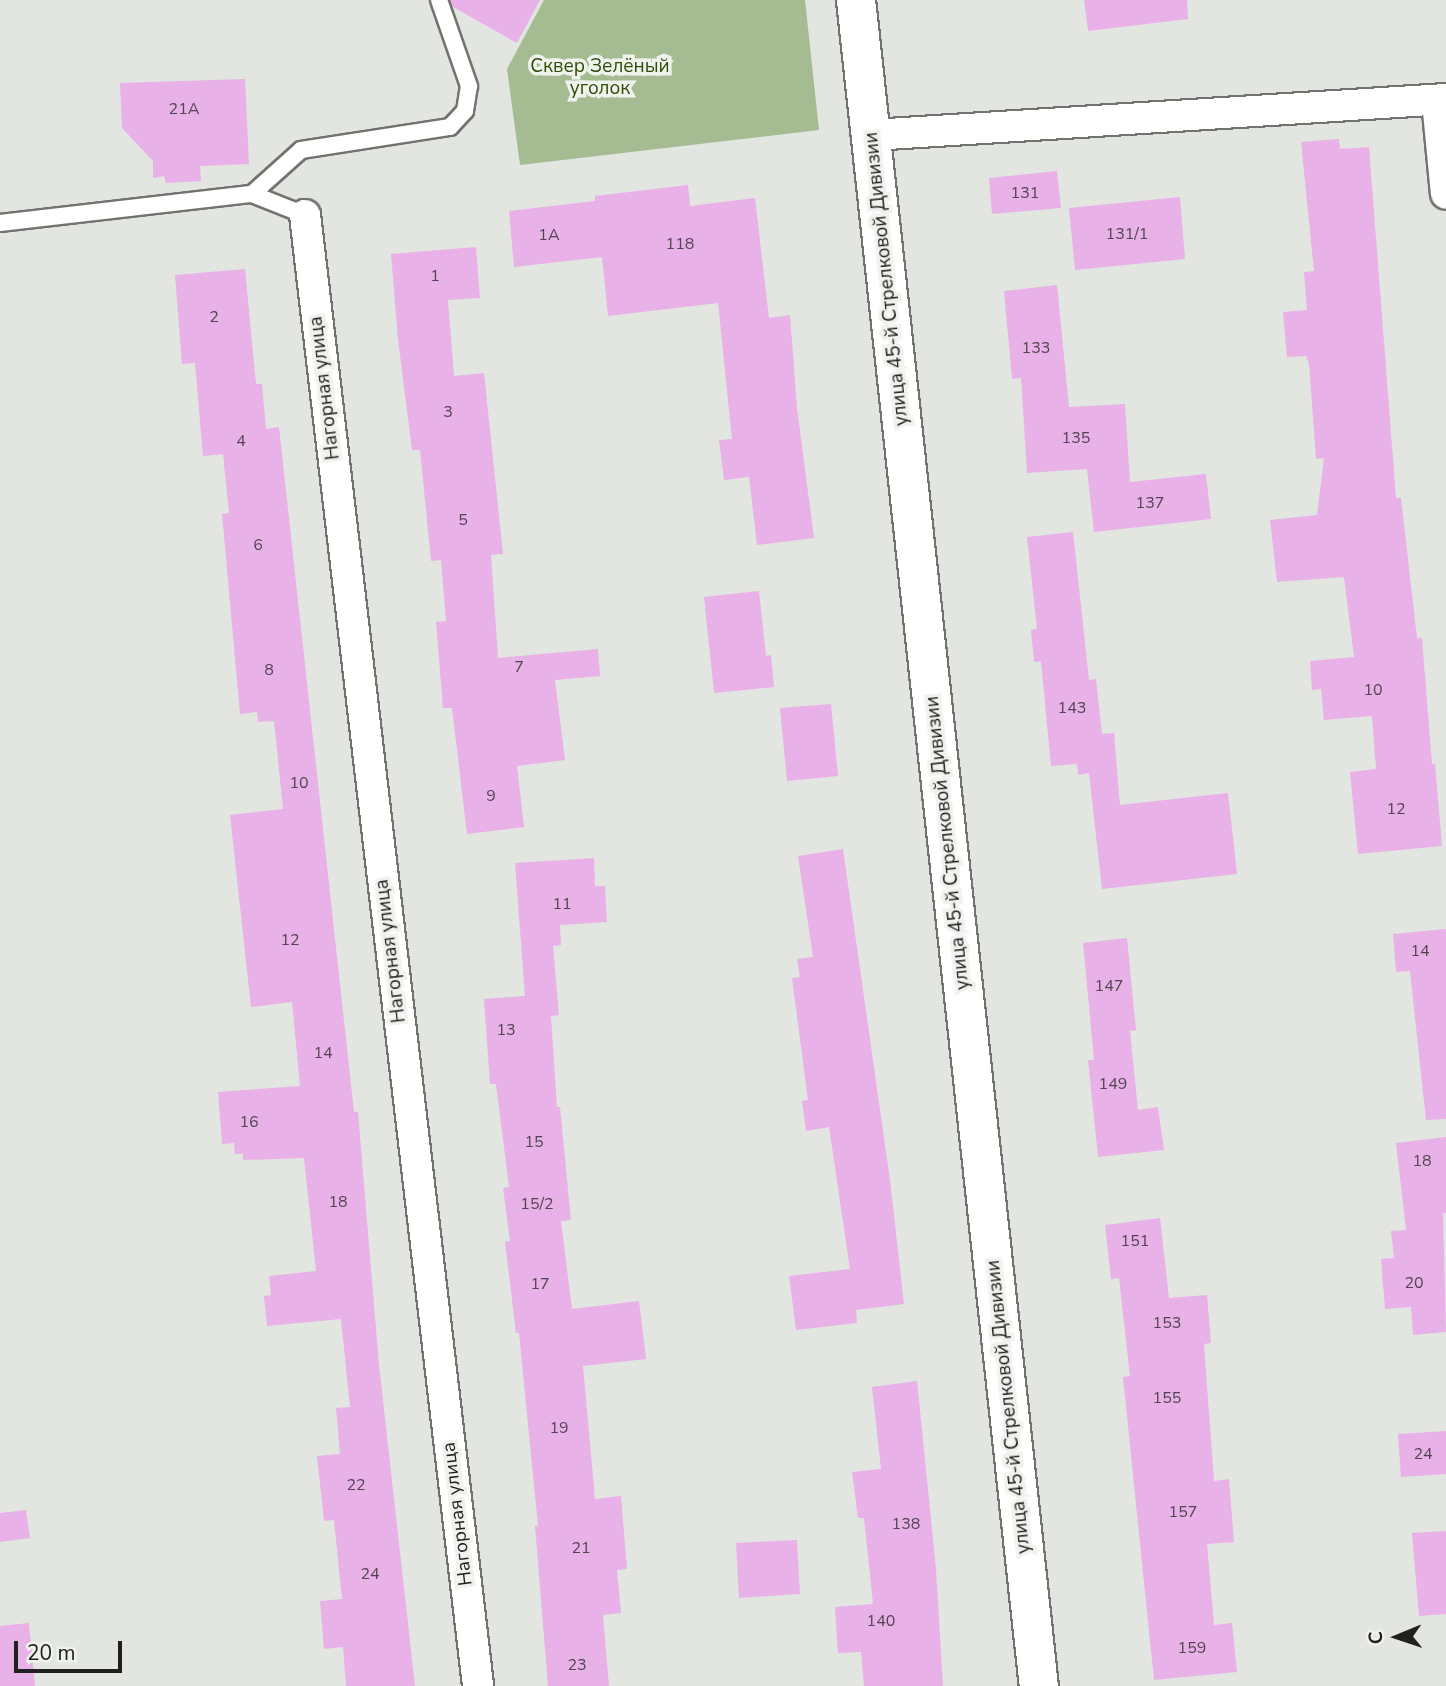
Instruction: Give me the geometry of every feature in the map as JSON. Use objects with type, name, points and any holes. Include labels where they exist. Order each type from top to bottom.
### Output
[{"type":"main road","name":"улица 45-й Стрелковой Дивизии","points":[[856,0],[1039,1686]]},
{"type":"street","points":[[872,135],[1442,100],[1446,194]]},
{"type":"street","name":"Нагорная улица","points":[[305,215],[478,1686]]},
{"type":"lane","points":[[252,194],[301,150],[450,127],[466,111],[469,86],[439,0]]},
{"type":"lane","points":[[0,223],[252,194],[305,215]]},
{"type":"green space","name":"Сквер Зелёный уголок","points":[[544,0],[805,0],[819,130],[520,165],[507,69]]},
{"type":"building","points":[[450,0],[540,0],[517,43],[453,7]]},
{"type":"building","points":[[1084,0],[1187,0],[1188,19],[1088,31]]},
{"type":"building","points":[[245,79],[249,164],[200,166],[201,181],[166,183],[164,176],[153,178],[153,161],[122,128],[120,83]]},
{"type":"building","points":[[1339,139],[1340,149],[1369,147],[1396,498],[1401,498],[1417,638],[1422,638],[1432,764],[1435,764],[1442,846],[1358,854],[1350,772],[1376,769],[1372,716],[1324,720],[1321,689],[1312,690],[1310,661],[1354,657],[1344,577],[1277,582],[1270,520],[1317,515],[1324,458],[1316,459],[1309,364],[1306,356],[1287,357],[1283,312],[1307,310],[1304,272],[1314,271],[1301,142]]},
{"type":"building","points":[[1057,171],[1061,208],[992,214],[989,178]]},
{"type":"building","points":[[688,185],[690,206],[755,198],[769,318],[790,315],[797,408],[814,538],[757,545],[749,477],[724,480],[719,440],[732,439],[718,303],[608,316],[602,257],[514,267],[509,211],[595,201],[595,196]]},
{"type":"building","points":[[1180,197],[1185,259],[1075,270],[1069,208]]},
{"type":"building","points":[[476,247],[480,298],[448,300],[454,376],[484,373],[503,554],[491,555],[498,658],[598,649],[600,676],[555,680],[565,760],[517,766],[524,827],[467,834],[452,708],[443,708],[436,622],[446,621],[441,560],[431,561],[420,450],[412,450],[398,340],[391,254]]},
{"type":"building","points":[[245,269],[256,384],[262,384],[266,429],[279,427],[354,1112],[358,1112],[379,1365],[415,1686],[346,1686],[343,1647],[324,1649],[320,1601],[342,1599],[334,1520],[324,1521],[317,1456],[340,1454],[336,1408],[350,1407],[341,1319],[267,1326],[264,1296],[271,1295],[269,1276],[316,1271],[304,1158],[243,1160],[243,1154],[235,1154],[234,1143],[222,1144],[218,1092],[300,1086],[292,1002],[251,1007],[230,815],[283,809],[274,721],[258,722],[257,712],[240,714],[222,514],[229,513],[223,454],[203,456],[195,363],[182,364],[175,275]]},
{"type":"building","points":[[1057,285],[1069,407],[1125,404],[1130,482],[1206,474],[1211,519],[1094,532],[1087,469],[1027,473],[1021,378],[1012,379],[1004,291]]},
{"type":"building","points":[[1073,532],[1089,680],[1096,679],[1102,734],[1114,733],[1120,805],[1228,793],[1237,874],[1102,889],[1089,773],[1078,775],[1077,764],[1051,766],[1041,661],[1034,662],[1031,630],[1037,629],[1027,537]]},
{"type":"building","points":[[759,591],[766,656],[771,655],[774,687],[714,693],[704,597]]},
{"type":"building","points":[[831,704],[838,776],[787,781],[780,708]]},
{"type":"building","points":[[843,849],[890,1180],[904,1304],[856,1310],[857,1323],[796,1330],[789,1276],[850,1269],[829,1127],[806,1131],[802,1101],[808,1100],[792,978],[800,977],[797,959],[813,957],[798,856]]},
{"type":"building","points":[[594,858],[595,886],[605,886],[607,922],[560,925],[561,945],[553,946],[559,1015],[551,1016],[557,1107],[560,1107],[571,1220],[561,1221],[572,1309],[639,1301],[646,1359],[583,1366],[595,1499],[621,1496],[627,1569],[617,1570],[621,1613],[603,1615],[609,1686],[548,1686],[535,1526],[538,1526],[519,1333],[516,1333],[505,1242],[510,1241],[503,1188],[509,1187],[496,1084],[490,1084],[484,999],[525,996],[515,863]]},
{"type":"building","points":[[1446,929],[1446,1119],[1426,1120],[1410,971],[1396,972],[1393,934]]},
{"type":"building","points":[[1127,938],[1136,1030],[1130,1031],[1138,1110],[1158,1107],[1164,1150],[1098,1157],[1088,1060],[1094,1060],[1083,943]]},
{"type":"building","points":[[1446,1137],[1446,1213],[1443,1213],[1446,1332],[1413,1335],[1411,1307],[1385,1309],[1381,1259],[1394,1258],[1391,1231],[1406,1230],[1396,1143]]},
{"type":"building","points":[[1160,1218],[1169,1298],[1207,1295],[1211,1343],[1204,1344],[1214,1481],[1229,1479],[1234,1542],[1207,1544],[1214,1625],[1232,1623],[1237,1672],[1154,1680],[1123,1377],[1130,1376],[1119,1278],[1111,1279],[1105,1225]]},
{"type":"building","points":[[917,1381],[936,1569],[943,1686],[864,1686],[861,1652],[838,1653],[835,1607],[873,1604],[864,1518],[858,1518],[852,1472],[881,1469],[872,1387]]},
{"type":"building","points":[[1446,1431],[1446,1474],[1401,1477],[1398,1434]]},
{"type":"building","points":[[26,1510],[30,1538],[0,1542],[0,1513]]},
{"type":"building","points":[[1446,1531],[1446,1614],[1419,1616],[1412,1533]]},
{"type":"building","points":[[797,1540],[800,1594],[739,1598],[736,1543]]},
{"type":"building","points":[[29,1623],[35,1686],[0,1686],[0,1626]]}]
